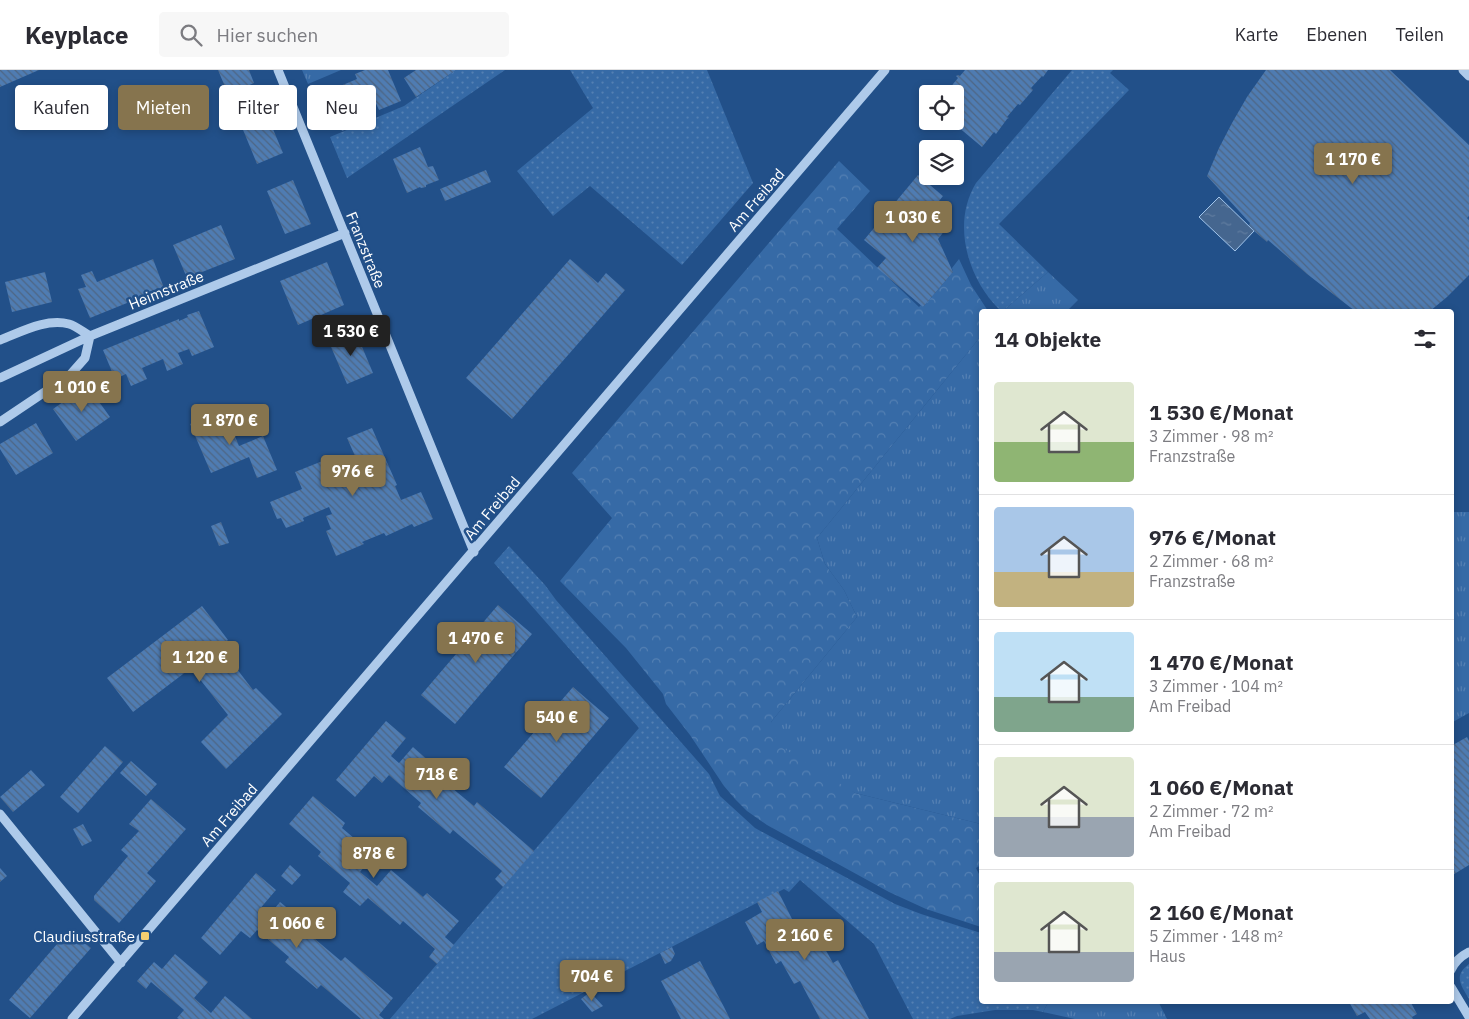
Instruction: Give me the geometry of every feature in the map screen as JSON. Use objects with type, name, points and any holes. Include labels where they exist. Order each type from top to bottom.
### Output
[{"type":"street","name":"Franzstraße","points":[[278,70],[474,552]]},
{"type":"street","name":"Am Freibad","points":[[72,1019],[885,70]]},
{"type":"street","points":[[1462,70],[1469,76]]},
{"type":"street","name":"Heimstraße","points":[[0,378],[90,336],[344,233]]},
{"type":"street","points":[[0,340],[27,329],[54,323],[70,324],[90,336],[85,358],[70,375],[0,422]]},
{"type":"street","points":[[0,814],[121,963]]},
{"type":"street","points":[[1454,965],[1457,960],[1469,952]]},
{"type":"street","points":[[1454,992],[1469,1017]]},
{"type":"green space","points":[[302,70],[341,70],[308,84]]},
{"type":"green space","points":[[456,70],[505,70],[347,178],[330,137],[347,130],[376,130],[376,118],[404,106]]},
{"type":"green space","points":[[570,70],[707,70],[753,183],[682,265],[590,186],[553,216],[517,171],[593,108]]},
{"type":"green space","points":[[1072,70],[1113,70],[1110,73],[1129,90],[999,224],[1048,272],[1005,309],[999,309],[989,298],[972,268],[967,251],[964,233],[965,216],[969,199],[976,183]]},
{"type":"green space","points":[[839,161],[870,191],[837,229],[919,307],[921,305],[923,307],[953,272],[952,268],[959,259],[971,285],[987,309],[979,309],[979,338],[817,538],[825,564],[844,590],[857,617],[771,722],[855,793],[979,824],[979,866],[976,868],[979,874],[979,926],[926,909],[889,892],[767,825],[747,811],[735,799],[666,704],[663,694],[626,648],[560,581],[612,518],[572,473]]},
{"type":"green space","points":[[1048,272],[1078,300],[1069,309],[1005,309]]},
{"type":"green space","points":[[979,338],[979,824],[855,793],[778,745],[771,722],[857,617],[844,590],[825,564],[817,538]]},
{"type":"green space","points":[[1454,512],[1469,512],[1469,713],[1454,721]]},
{"type":"green space","points":[[509,546],[709,774],[720,796],[755,828],[895,904],[979,932],[979,1004],[1047,1004],[1043,1012],[1033,1010],[995,1010],[957,1016],[950,1019],[913,1019],[874,944],[800,880],[789,892],[784,889],[532,1019],[390,1019],[639,728],[494,563]]},
{"type":"green space","points":[[1469,964],[1469,999],[1461,985],[1460,977],[1464,968]]},
{"type":"green space","points":[[1047,1004],[1160,1004],[1167,1019],[1075,1019],[1043,1012]]},
{"type":"water","points":[[1219,197],[1254,231],[1235,251],[1199,217]]},
{"type":"building","points":[[0,70],[39,70],[0,87]]},
{"type":"building","points":[[218,70],[249,70],[254,83],[249,85],[224,85]]},
{"type":"building","points":[[365,70],[388,70],[401,101],[379,110],[376,104],[376,85],[343,85],[357,79],[355,74]]},
{"type":"building","points":[[416,70],[456,70],[416,97],[404,78]]},
{"type":"building","points":[[965,70],[1048,70],[1031,88],[1033,90],[1020,105],[1018,104],[1007,117],[1009,118],[996,134],[994,132],[982,147],[962,130],[964,130],[964,85],[952,85],[958,78],[956,76],[960,76]]},
{"type":"building","points":[[1266,70],[1390,70],[1469,145],[1469,216],[1467,218],[1469,220],[1469,275],[1432,309],[1352,309],[1307,274],[1268,240],[1267,242],[1254,231],[1249,225],[1250,223],[1207,176],[1219,148],[1247,97]]},
{"type":"building","points":[[243,130],[273,130],[283,153],[257,164]]},
{"type":"building","points":[[420,147],[428,167],[433,166],[439,180],[426,185],[426,187],[420,187],[407,193],[393,159]]},
{"type":"building","points":[[486,170],[491,182],[445,201],[440,189]]},
{"type":"building","points":[[918,175],[919,185],[930,185],[943,196],[928,215],[946,229],[938,239],[953,272],[923,307],[877,268],[886,258],[864,240]]},
{"type":"building","points":[[293,180],[311,224],[285,234],[267,191]]},
{"type":"building","points":[[221,225],[235,259],[187,278],[173,245]]},
{"type":"building","points":[[153,259],[164,288],[90,318],[78,289],[86,287],[81,275],[92,271],[97,282]]},
{"type":"building","points":[[570,259],[598,283],[606,273],[625,290],[512,419],[466,378]]},
{"type":"building","points":[[327,262],[344,305],[298,325],[280,281]]},
{"type":"building","points":[[45,272],[52,302],[12,312],[5,282]]},
{"type":"building","points":[[199,311],[214,347],[192,356],[189,349],[178,353],[183,364],[167,371],[163,359],[142,368],[147,379],[131,386],[126,374],[115,379],[103,350],[179,319],[179,321],[188,317],[187,315]]},
{"type":"building","points":[[355,330],[373,373],[347,384],[328,340]]},
{"type":"building","points":[[87,385],[110,417],[76,441],[53,409]]},
{"type":"building","points":[[224,410],[239,446],[263,436],[277,470],[257,478],[249,457],[211,473],[190,424]]},
{"type":"building","points":[[36,423],[53,453],[16,475],[0,449],[0,444]]},
{"type":"building","points":[[372,428],[397,485],[395,486],[401,500],[421,492],[433,519],[414,527],[412,524],[386,536],[384,533],[336,556],[326,531],[331,529],[326,516],[332,514],[329,507],[303,518],[304,521],[286,528],[281,518],[277,519],[270,502],[302,489],[295,472],[330,458],[333,465],[355,456],[347,438]]},
{"type":"building","points":[[221,522],[229,543],[219,546],[211,526]]},
{"type":"building","points":[[498,605],[532,634],[455,724],[421,695]]},
{"type":"building","points":[[202,606],[228,640],[212,651],[220,661],[227,656],[253,690],[256,688],[282,714],[226,769],[201,742],[228,715],[191,668],[133,712],[107,678]]},
{"type":"building","points":[[573,687],[609,718],[541,798],[504,767]]},
{"type":"building","points":[[386,721],[406,738],[391,756],[399,763],[413,747],[445,775],[442,779],[458,793],[474,806],[477,802],[534,851],[503,887],[495,879],[502,871],[453,830],[450,834],[418,807],[421,803],[389,775],[382,783],[374,776],[355,797],[336,780]]},
{"type":"building","points":[[1467,737],[1469,741],[1469,865],[1454,874],[1454,744]]},
{"type":"building","points":[[105,746],[123,762],[78,813],[60,797]]},
{"type":"building","points":[[131,761],[157,784],[146,796],[120,773]]},
{"type":"building","points":[[31,770],[45,785],[13,812],[0,797]]},
{"type":"building","points":[[313,796],[345,823],[342,828],[374,855],[360,872],[377,886],[391,870],[423,897],[427,893],[459,921],[445,937],[454,945],[437,964],[429,957],[435,949],[403,921],[400,925],[368,898],[360,906],[343,892],[350,883],[318,856],[321,852],[289,824]]},
{"type":"building","points":[[151,799],[186,829],[147,873],[156,881],[119,923],[94,900],[94,896],[128,856],[121,850],[139,831],[129,824]]},
{"type":"building","points":[[83,824],[92,841],[82,846],[73,829]]},
{"type":"building","points":[[290,865],[301,875],[292,885],[281,876]]},
{"type":"building","points":[[0,868],[7,876],[0,882]]},
{"type":"building","points":[[256,873],[276,890],[258,911],[266,919],[280,902],[313,929],[309,934],[341,961],[345,957],[393,998],[379,1015],[384,1019],[361,1019],[321,985],[317,989],[285,962],[289,957],[257,930],[250,938],[241,931],[220,955],[201,938]]},
{"type":"building","points":[[778,891],[795,925],[802,921],[814,944],[820,940],[833,963],[838,960],[869,1019],[820,1019],[800,981],[794,984],[781,961],[776,964],[764,941],[757,945],[745,922],[762,912],[757,902]]},
{"type":"building","points":[[69,930],[91,948],[30,1018],[9,1000]]},
{"type":"building","points":[[672,947],[675,954],[671,961],[665,964],[660,953]]},
{"type":"building","points":[[175,954],[208,982],[194,998],[211,1013],[225,996],[252,1019],[177,1018],[184,1010],[151,982],[146,989],[137,981],[154,962],[162,969]]},
{"type":"building","points":[[700,961],[730,1019],[681,1019],[661,981]]},
{"type":"building","points":[[590,992],[603,1006],[592,1012],[581,999]]},
{"type":"building","points":[[1350,1004],[1412,1004],[1417,1014],[1412,1017],[1413,1019],[1370,1019],[1365,1012],[1357,1016]]},
{"type":"place","name":"Claudiusstraße","points":[[145,936]]}]
